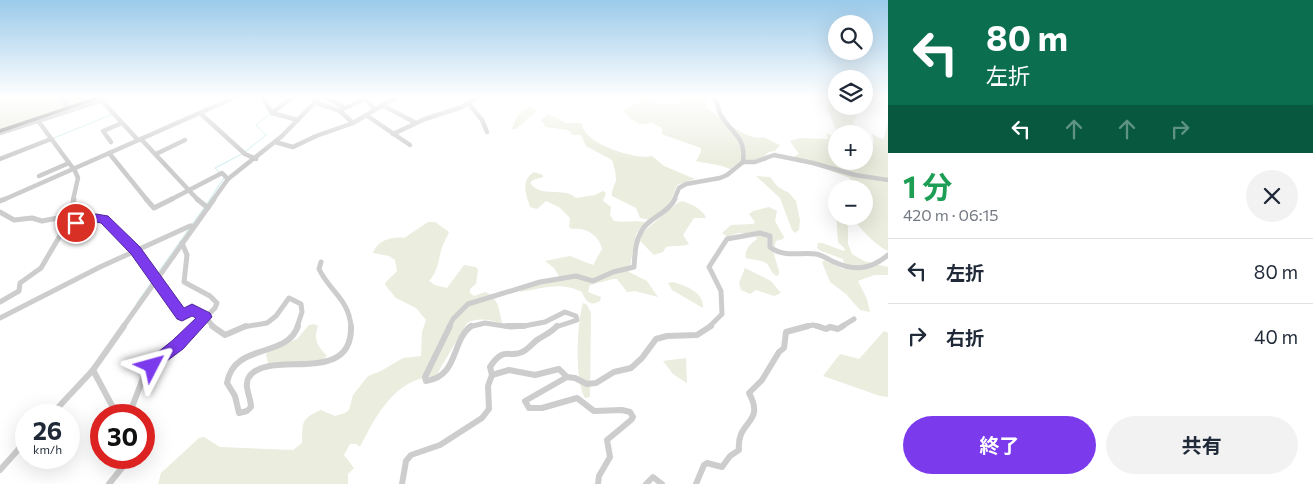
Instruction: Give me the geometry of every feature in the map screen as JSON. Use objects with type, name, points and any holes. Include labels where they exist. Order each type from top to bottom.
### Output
[{"type":"highway","points":[[0,132],[36,119]]},
{"type":"street","points":[[0,132],[48,119]]},
{"type":"street","points":[[119,119],[208,208]]},
{"type":"street","points":[[0,201],[188,119]]},
{"type":"street","points":[[206,119],[245,154],[256,159]]},
{"type":"street","points":[[293,119],[298,120]]},
{"type":"street","points":[[348,119],[353,123]]},
{"type":"street","points":[[275,142],[294,147],[360,119]]},
{"type":"street","points":[[371,119],[410,145]]},
{"type":"street","points":[[408,119],[416,123]]},
{"type":"street","points":[[394,134],[428,119]]},
{"type":"street","points":[[481,119],[487,132]]},
{"type":"street","points":[[402,484],[406,461],[411,455],[440,445],[482,418],[489,408],[488,386],[492,375],[490,368],[502,354],[508,351],[522,352],[538,339],[552,332],[557,326],[577,320],[576,316],[562,312],[546,322],[518,327],[493,323],[474,325],[467,328],[463,333],[459,347],[439,378],[434,381],[426,381],[425,377],[453,319],[468,304],[540,282],[576,276],[593,281],[613,272],[634,267],[634,251],[641,230],[672,205],[679,188],[686,184],[720,178],[727,175],[743,162],[746,152],[742,142],[723,119]]},
{"type":"street","points":[[61,404],[93,370],[228,179],[256,159],[298,120]]},
{"type":"street","points":[[0,302],[19,291],[20,283],[41,268],[70,216],[78,178],[74,169],[39,122]]},
{"type":"street","points":[[111,142],[103,131],[122,123]]},
{"type":"street","points":[[0,159],[51,138]]},
{"type":"street","points":[[156,154],[185,140]]},
{"type":"street","points":[[109,153],[154,208],[222,173],[228,179]]},
{"type":"street","points":[[743,162],[755,162],[774,155],[784,156],[855,176],[888,180]]},
{"type":"street","points":[[40,176],[69,163]]},
{"type":"street","points":[[0,212],[14,220],[32,218],[42,222],[70,216]]},
{"type":"street","points":[[67,224],[102,218],[136,251],[182,315],[192,309],[205,317],[212,326],[225,335],[249,325],[267,323],[276,316],[289,298],[301,304],[302,309],[296,330],[291,337],[284,342],[242,359],[231,369],[227,383],[235,396],[239,413],[247,412],[252,401],[246,386],[248,378],[252,373],[271,368],[328,362],[340,356],[346,348],[351,333],[350,320],[344,302],[324,281],[319,269],[321,262]]},
{"type":"street","points":[[0,318],[136,251],[190,226],[194,226]]},
{"type":"street","points":[[597,484],[610,457],[607,440],[614,431],[631,421],[633,417],[630,412],[622,410],[594,411],[577,398],[542,408],[527,407],[525,401],[567,377],[575,378],[587,384],[596,383],[614,372],[631,368],[639,362],[656,339],[676,335],[697,337],[704,332],[722,314],[721,291],[709,267],[727,239],[764,233],[770,236],[770,247],[779,253],[817,254],[844,267],[857,269],[874,266],[888,255]]},
{"type":"street","points":[[134,404],[144,373],[216,308],[217,303],[210,296],[184,282],[187,249],[182,243]]},
{"type":"street","points":[[696,484],[704,465],[707,463],[722,467],[730,456],[739,450],[737,441],[739,434],[757,410],[756,403],[749,393],[762,380],[779,352],[784,348],[786,332],[813,325],[826,329],[830,327],[838,329],[854,319]]},
{"type":"street","points":[[492,375],[509,370],[535,375],[559,369],[567,377]]},
{"type":"street","points":[[93,370],[111,404]]},
{"type":"street","points":[[0,470],[15,453]]},
{"type":"street","points":[[109,484],[121,469]]},
{"type":"street","points":[[646,484],[649,479],[653,478],[662,484]]},
{"type":"shaded area","points":[[0,119],[34,119],[0,130]]},
{"type":"shaded area","points":[[516,119],[528,119],[516,129],[512,129]]},
{"type":"shaded area","points":[[557,119],[566,123],[581,123],[589,136],[601,144],[629,154],[646,157],[652,156],[664,166],[695,179],[677,185],[670,203],[652,220],[640,218],[636,208],[612,196],[616,180],[612,160],[586,146],[581,135],[573,135],[568,130],[546,127],[541,120]]},
{"type":"shaded area","points":[[631,119],[721,119],[749,136],[763,137],[780,145],[775,151],[769,152],[763,157],[767,161],[742,160],[730,169],[696,161],[701,148],[662,134],[662,128],[651,122],[643,124]]},
{"type":"shaded area","points":[[832,119],[855,119],[853,124],[856,125],[834,125]]},
{"type":"shaded area","points":[[888,120],[888,251],[878,245],[858,225],[873,225],[873,180],[851,180],[850,178],[828,170],[873,170],[873,134],[882,139],[884,138]]},
{"type":"shaded area","points":[[799,138],[827,139],[828,170],[790,159],[799,154],[790,141]]},
{"type":"shaded area","points":[[534,172],[543,175],[543,177],[530,183],[535,188],[546,192],[565,193],[576,198],[595,195],[603,191],[606,193],[603,201],[611,207],[610,215],[614,221],[645,222],[636,234],[629,272],[647,281],[658,297],[635,291],[627,292],[617,279],[590,285],[588,292],[601,297],[597,303],[591,303],[582,292],[566,287],[558,286],[520,292],[522,289],[560,278],[554,268],[545,261],[570,256],[593,265],[602,249],[598,240],[591,233],[569,227],[570,218],[559,207],[546,201],[537,209],[530,207],[525,188],[527,179]]},
{"type":"shaded area","points":[[756,176],[770,177],[778,187],[789,193],[796,201],[800,220],[799,230],[795,233],[792,230],[780,198]]},
{"type":"shaded area","points":[[682,201],[699,209],[706,218],[694,218],[683,235],[689,244],[666,247],[663,252],[654,255],[640,241],[643,232]]},
{"type":"shaded area","points":[[769,207],[777,211],[775,221],[784,237],[776,241],[773,251],[779,271],[777,276],[766,263],[746,258],[747,250],[757,239],[754,233],[738,233],[728,237],[722,233],[731,225],[753,224],[755,222],[749,214],[753,211]]},
{"type":"shaded area","points":[[428,222],[435,222],[449,232],[442,247],[436,269],[429,281],[435,285],[447,288],[464,265],[476,267],[478,270],[476,284],[470,289],[470,293],[474,296],[485,292],[492,295],[498,305],[502,323],[480,320],[467,323],[437,374],[433,377],[420,379],[408,384],[388,401],[372,424],[360,447],[356,444],[350,444],[344,455],[354,468],[348,474],[348,484],[158,484],[161,473],[199,438],[204,437],[220,447],[293,450],[302,443],[304,422],[309,416],[321,410],[335,416],[345,413],[349,410],[353,395],[368,376],[403,358],[421,356],[422,332],[426,320],[416,308],[396,298],[386,286],[385,283],[397,271],[395,260],[389,256],[373,253],[381,242],[394,238],[404,238]]},
{"type":"shaded area","points":[[837,225],[847,225],[848,244],[852,254],[864,261],[888,267],[888,275],[874,275],[858,281],[867,299],[870,312],[860,310],[846,294],[830,282],[822,262],[825,260],[843,269],[845,268],[843,259],[821,251],[817,248],[818,243],[844,251],[845,249],[838,242]]},
{"type":"shaded area","points":[[745,268],[771,281],[781,293],[774,296],[756,290],[750,294],[741,290],[739,283]]},
{"type":"shaded area","points":[[672,282],[693,290],[700,298],[703,308],[672,290],[668,283]]},
{"type":"shaded area","points":[[583,303],[587,305],[591,313],[590,397],[585,398],[579,379],[578,365],[579,323]]},
{"type":"shaded area","points":[[314,324],[318,326],[317,342],[327,356],[322,360],[269,366],[266,355],[268,351],[297,339],[309,325]]},
{"type":"shaded area","points":[[884,331],[888,333],[888,397],[880,396],[823,376],[840,354],[859,359]]},
{"type":"shaded area","points":[[686,358],[687,383],[673,374],[663,361]]},
{"type":"waterway","points":[[54,138],[102,119]]},
{"type":"waterway","points":[[245,152],[266,135],[256,125],[264,119]]},
{"type":"waterway","points":[[220,173],[215,168],[242,154]]},
{"type":"waterway","points":[[206,205],[224,178]]},
{"type":"waterway","points":[[193,223],[204,208]]},
{"type":"waterway","points":[[157,274],[189,229]]},
{"type":"waterway","points":[[137,303],[153,280]]},
{"type":"route","points":[[76,223],[96,218],[104,219],[136,251],[182,315],[192,309],[205,317],[152,366]]}]
